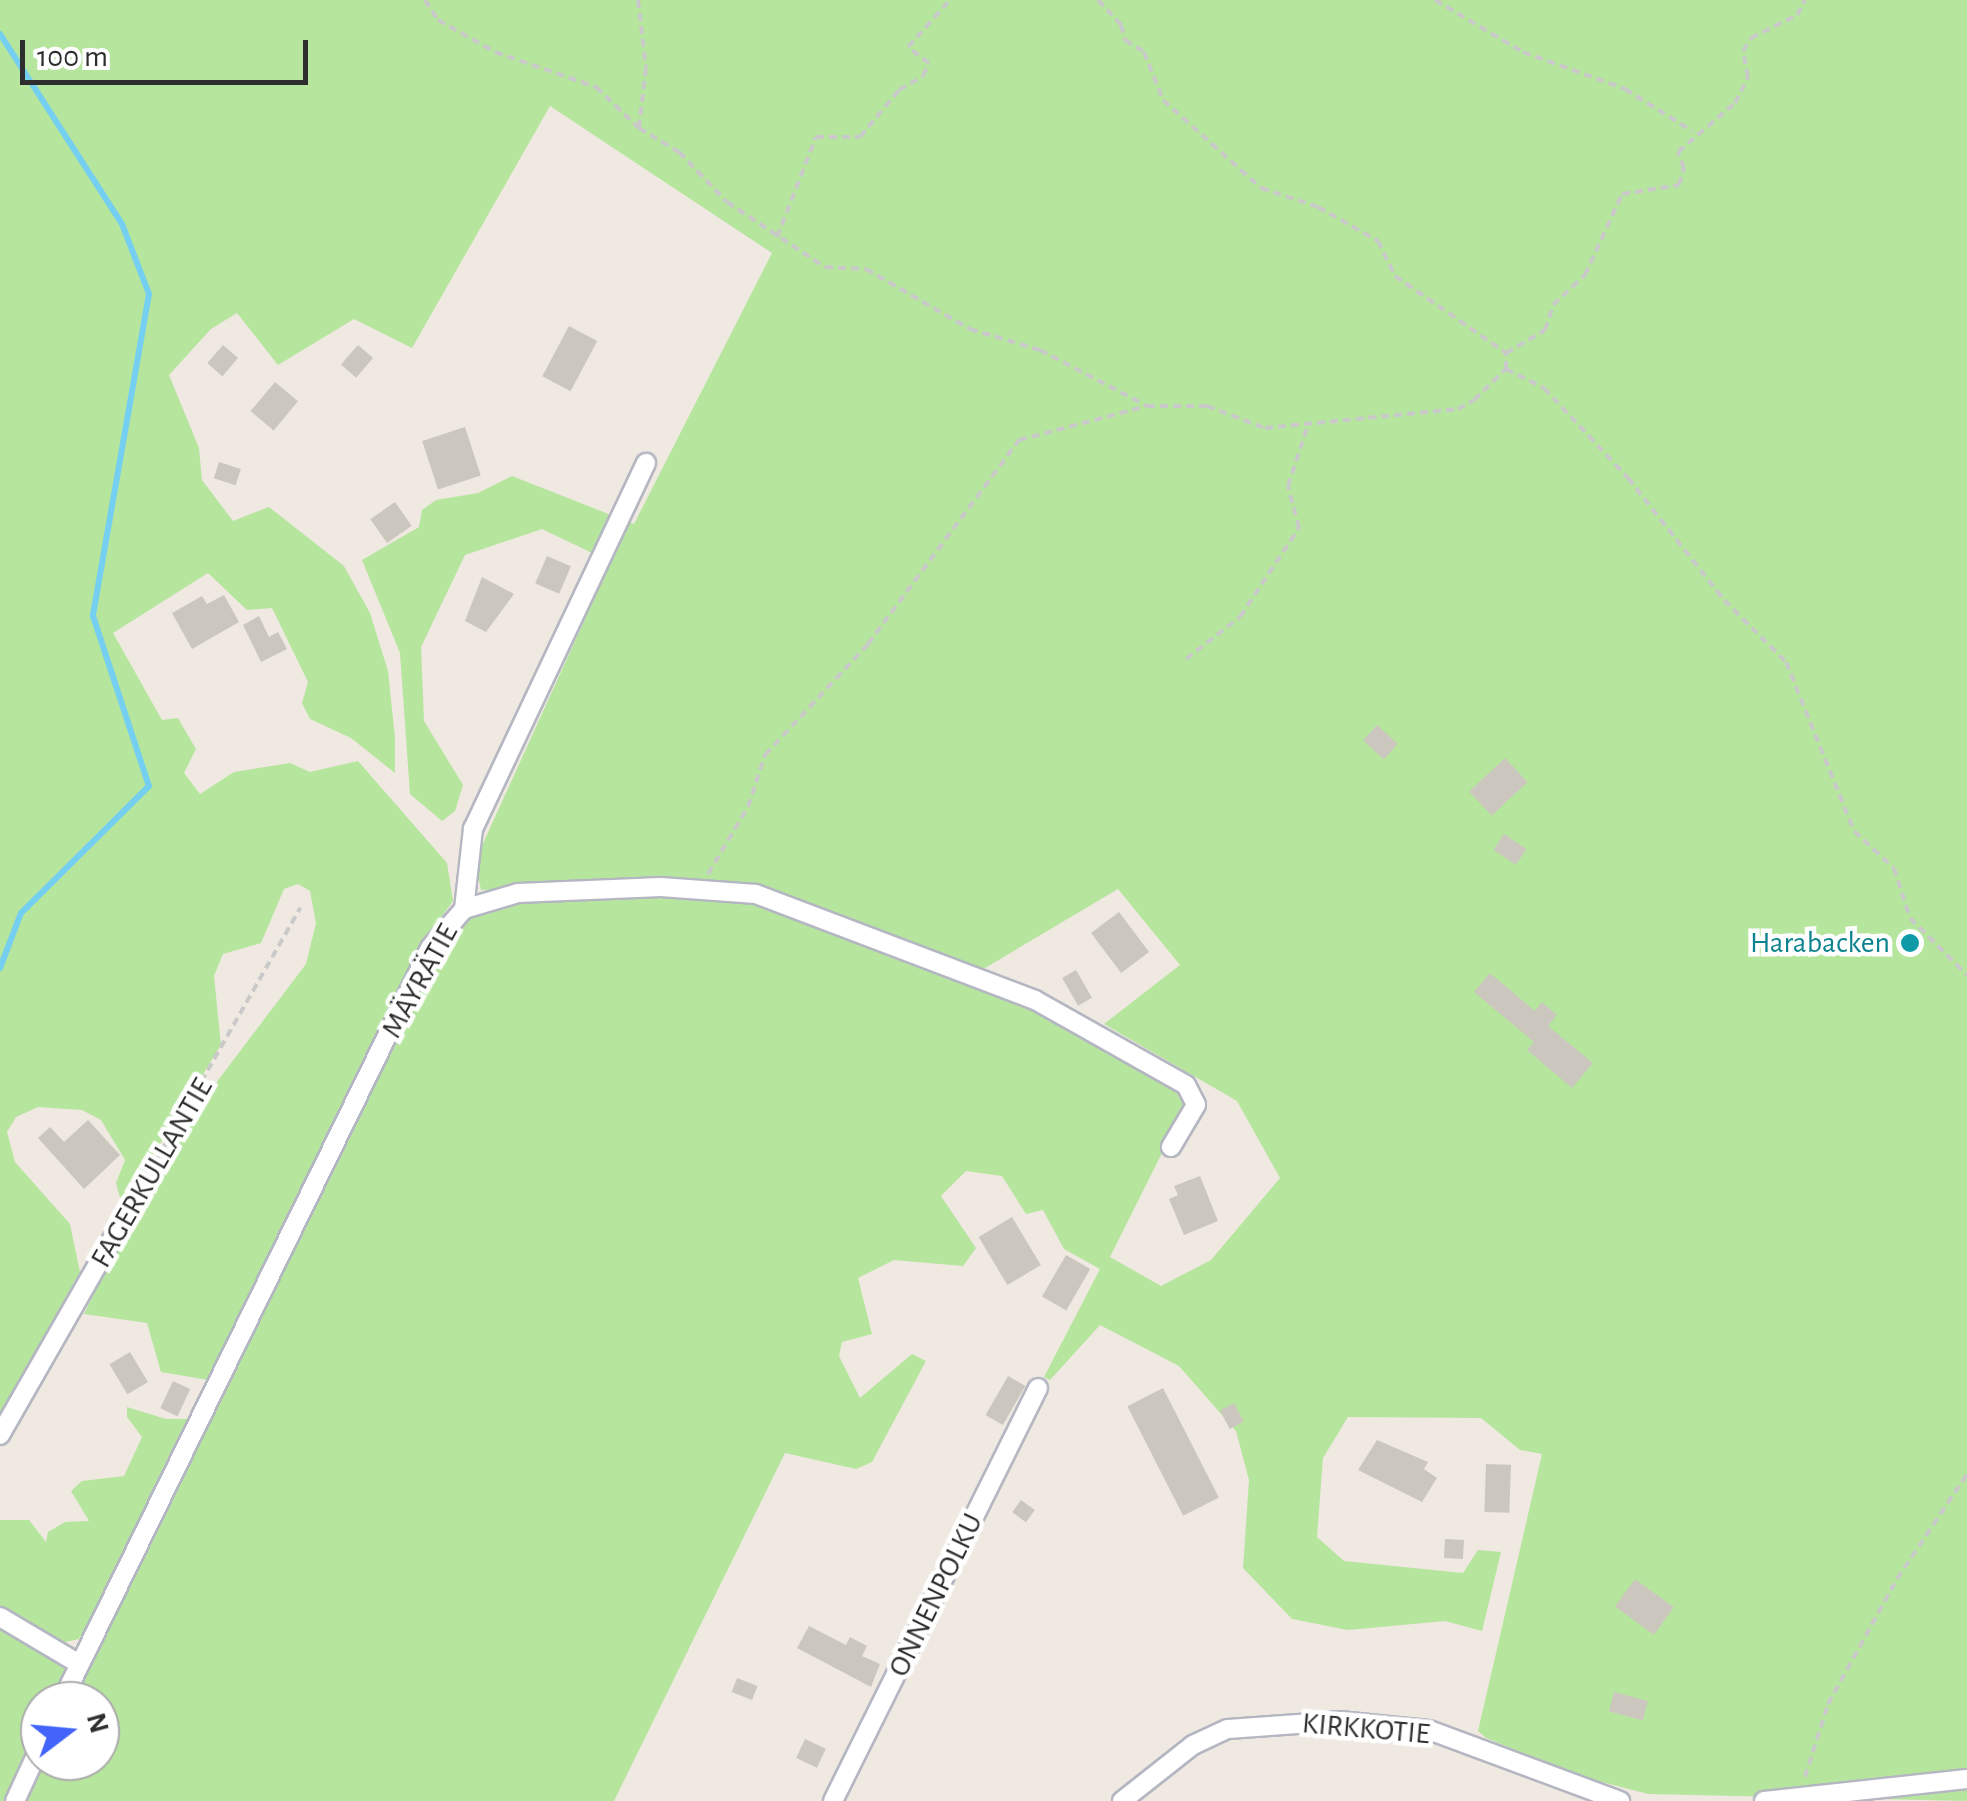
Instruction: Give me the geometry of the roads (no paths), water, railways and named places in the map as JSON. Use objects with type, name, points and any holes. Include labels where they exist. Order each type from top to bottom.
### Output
[{"type":"street","points":[[464,909],[473,828],[646,463]]},
{"type":"street","name":"MÄYRÄTIE","points":[[71,1681],[430,948],[464,909],[518,893],[700,887],[756,894],[1035,1000],[1196,1096],[1171,1147]]},
{"type":"street","name":"FAGERKULLANTIE","points":[[0,1435],[115,1234]]},
{"type":"street","name":"ONNENPOLKU","points":[[833,1801],[1038,1388]]},
{"type":"street","points":[[0,1617],[79,1664]]},
{"type":"street","name":"KIRKKOTIE","points":[[1122,1801],[1193,1745],[1228,1729],[1340,1721],[1429,1730],[1620,1801]]},
{"type":"street","points":[[1764,1801],[1800,1794],[1967,1779]]},
{"type":"waterway","points":[[0,34],[122,224],[149,294],[93,616],[149,786],[21,913],[0,968]]},
{"type":"place","name":"Harabacken","points":[[1910,943]]}]
